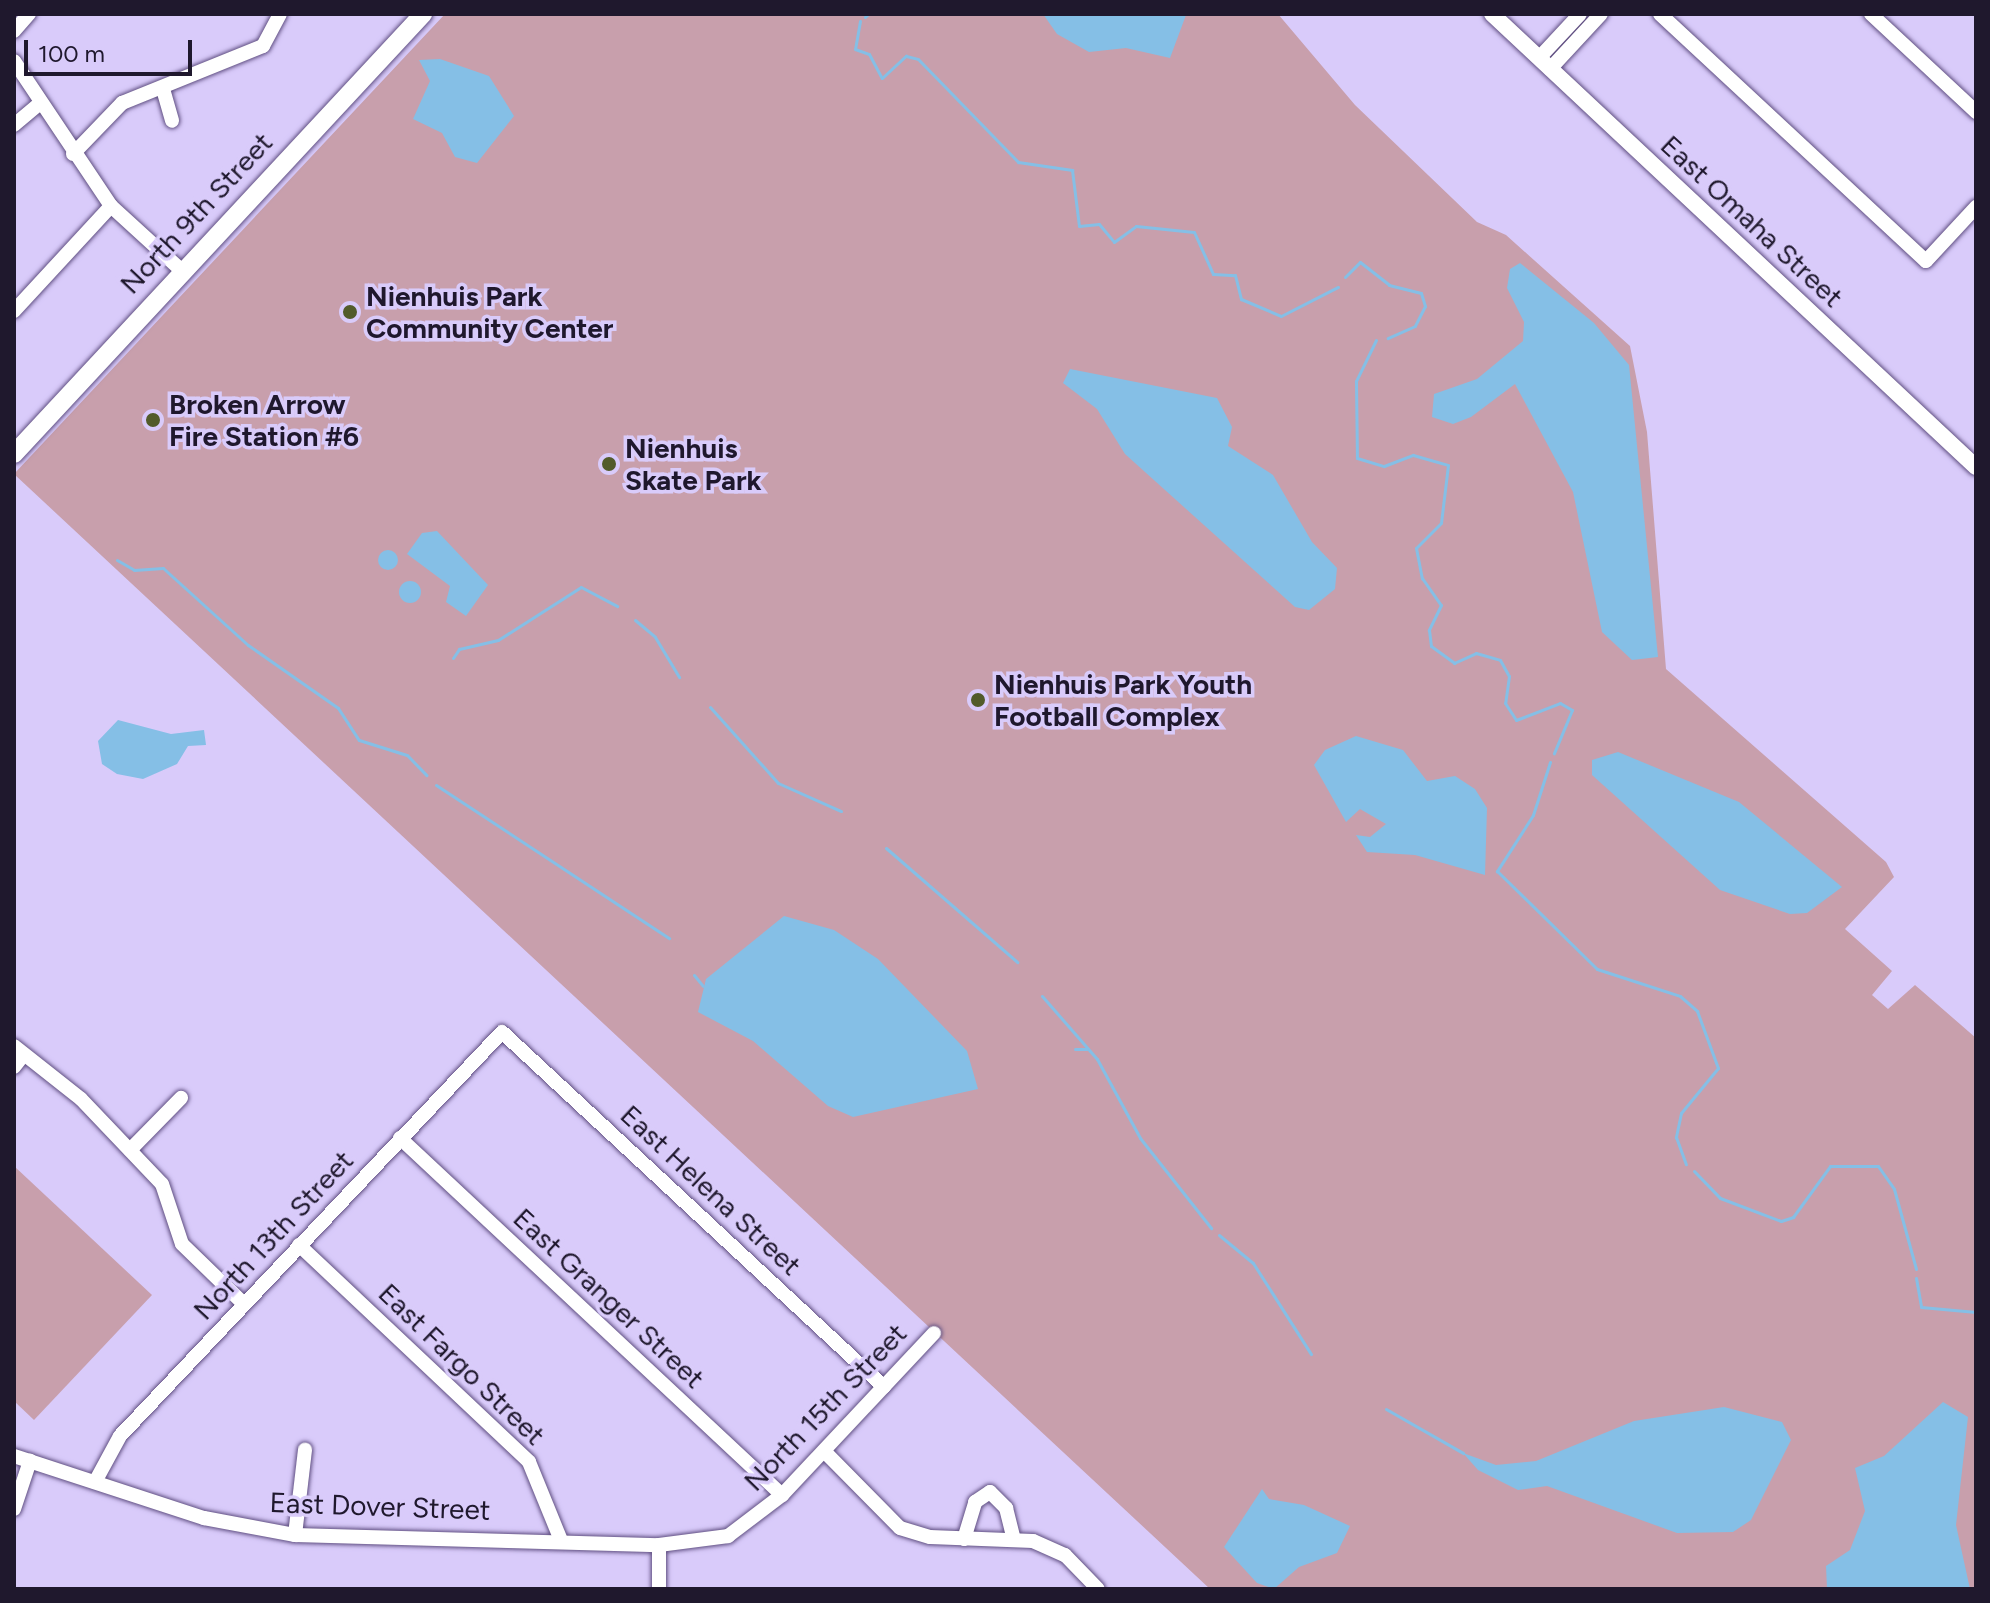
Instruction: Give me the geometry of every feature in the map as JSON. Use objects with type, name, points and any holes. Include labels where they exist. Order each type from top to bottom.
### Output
[{"type":"main road","name":"North 9th Street","points":[[14,454],[180,269],[423,14]]},
{"type":"street","points":[[14,31],[29,14]]},
{"type":"street","points":[[73,154],[122,103],[263,46],[280,14]]},
{"type":"street","name":"East Omaha Street","points":[[1492,14],[1976,467]]},
{"type":"street","points":[[1544,64],[1580,14]]},
{"type":"street","points":[[1544,64],[1601,14]]},
{"type":"street","points":[[1660,14],[1926,261],[1976,207]]},
{"type":"street","points":[[1871,14],[1976,112]]},
{"type":"street","points":[[14,61],[73,154],[111,206],[180,269]]},
{"type":"street","points":[[163,89],[172,121]]},
{"type":"street","points":[[14,125],[41,102]]},
{"type":"street","points":[[14,311],[111,206]]},
{"type":"street","name":"North 13th Street","points":[[95,1482],[113,1445],[502,1032]]},
{"type":"street","name":"East Helena Street","points":[[502,1032],[884,1387]]},
{"type":"street","points":[[14,1067],[19,1050],[130,1150],[169,1193],[182,1244],[244,1304]]},
{"type":"street","points":[[130,1150],[181,1098]]},
{"type":"street","name":"East Granger Street","points":[[400,1138],[782,1495]]},
{"type":"street","name":"East Fargo Street","points":[[299,1245],[529,1462],[560,1538]]},
{"type":"street","name":"North 15th Street","points":[[659,1545],[728,1536],[782,1495],[934,1333]]},
{"type":"street","points":[[295,1535],[305,1450]]},
{"type":"street","points":[[824,1451],[900,1528],[964,1539],[1014,1539],[1065,1555],[1098,1589]]},
{"type":"street","name":"East Dover Street","points":[[14,1456],[204,1518],[295,1535],[560,1538],[659,1545]]},
{"type":"street","points":[[14,1509],[30,1461]]},
{"type":"street","points":[[964,1539],[975,1502],[990,1492],[1006,1508],[1014,1539]]},
{"type":"street","points":[[659,1545],[659,1589]]},
{"type":"shaded area","points":[[445,14],[1278,14],[1355,105],[1477,222],[1506,235],[1630,346],[1647,432],[1666,669],[1886,862],[1894,877],[1845,929],[1892,971],[1872,995],[1888,1009],[1915,985],[1976,1038],[1976,1589],[1210,1589],[14,474]]},
{"type":"shaded area","points":[[14,1166],[152,1295],[34,1420],[14,1401]]},
{"type":"water","points":[[1043,14],[1186,15],[1170,58],[1126,48],[1089,52],[1057,34]]},
{"type":"water","points":[[440,59],[489,76],[514,116],[477,163],[455,157],[442,133],[413,119],[430,81],[419,60]]},
{"type":"water","points":[[1520,263],[1594,323],[1629,365],[1658,657],[1632,660],[1602,632],[1573,492],[1515,384],[1471,417],[1453,424],[1432,417],[1434,394],[1477,379],[1523,341],[1524,322],[1507,288],[1510,269]]},
{"type":"water","points":[[1070,369],[1217,398],[1232,427],[1228,446],[1273,475],[1312,542],[1337,568],[1335,589],[1309,610],[1295,607],[1125,454],[1097,409],[1063,383]]},
{"type":"water","points":[[437,531],[488,585],[466,616],[446,602],[450,586],[407,554],[422,533]]},
{"type":"water","points":[[388,550],[395,553],[398,560],[395,567],[388,570],[381,567],[378,560],[381,553]]},
{"type":"water","points":[[410,581],[418,584],[421,592],[418,600],[410,603],[402,600],[399,592],[402,584]]},
{"type":"water","points":[[118,720],[171,734],[204,730],[206,745],[188,746],[177,764],[143,779],[117,774],[102,764],[98,741]]},
{"type":"water","points":[[1356,736],[1403,750],[1427,781],[1455,776],[1475,789],[1487,808],[1485,875],[1415,855],[1367,852],[1356,835],[1370,837],[1386,824],[1360,809],[1346,822],[1314,765],[1325,750]]},
{"type":"water","points":[[1618,752],[1739,802],[1842,887],[1807,913],[1790,914],[1720,890],[1592,775],[1592,760]]},
{"type":"water","points":[[784,916],[834,930],[878,959],[967,1051],[978,1089],[853,1117],[828,1106],[753,1041],[698,1012],[706,979]]},
{"type":"water","points":[[1943,1402],[1968,1417],[1956,1525],[1970,1589],[1827,1589],[1826,1566],[1850,1550],[1865,1511],[1855,1468],[1884,1456]]},
{"type":"water","points":[[1724,1407],[1782,1422],[1791,1440],[1751,1520],[1733,1532],[1677,1533],[1547,1486],[1518,1490],[1478,1470],[1463,1453],[1496,1465],[1536,1461],[1634,1421]]},
{"type":"water","points":[[1262,1489],[1269,1499],[1304,1505],[1350,1526],[1337,1553],[1299,1567],[1274,1589],[1257,1583],[1224,1547]]},
{"type":"waterway","points":[[865,17],[868,14]]},
{"type":"waterway","points":[[860,21],[855,49],[869,54],[882,78],[906,56],[918,59],[1018,162],[1072,170],[1079,226],[1099,224],[1114,242],[1136,226],[1194,232],[1213,274],[1235,275],[1241,299],[1281,316],[1338,287]]},
{"type":"waterway","points":[[1345,277],[1360,262],[1389,285],[1421,293],[1425,306],[1415,326],[1388,338]]},
{"type":"waterway","points":[[1376,340],[1356,381],[1357,458],[1384,466],[1413,455],[1448,465],[1441,523],[1416,548],[1422,578],[1441,605],[1429,630],[1431,646],[1454,663],[1476,653],[1500,660],[1509,676],[1505,703],[1516,720],[1560,703],[1572,710],[1554,753]]},
{"type":"waterway","points":[[117,560],[134,570],[163,568],[248,645],[338,708],[359,740],[407,755],[426,775]]},
{"type":"waterway","points":[[453,658],[459,649],[498,640],[581,587],[617,606]]},
{"type":"waterway","points":[[635,620],[655,637],[679,677]]},
{"type":"waterway","points":[[710,707],[778,783],[841,811]]},
{"type":"waterway","points":[[1550,762],[1533,815],[1497,871],[1597,969],[1680,996],[1697,1011],[1718,1068],[1681,1113],[1676,1137],[1686,1164]]},
{"type":"waterway","points":[[436,785],[669,938]]},
{"type":"waterway","points":[[886,848],[1017,962]]},
{"type":"waterway","points":[[694,975],[703,986]]},
{"type":"waterway","points":[[1042,996],[1097,1059],[1140,1138],[1211,1228]]},
{"type":"waterway","points":[[1075,1049],[1087,1049]]},
{"type":"waterway","points":[[1694,1171],[1720,1198],[1781,1221],[1793,1217],[1830,1166],[1878,1166],[1894,1189],[1916,1269]]},
{"type":"waterway","points":[[1219,1235],[1253,1263],[1311,1354]]},
{"type":"waterway","points":[[1916,1278],[1921,1307],[1976,1312]]},
{"type":"waterway","points":[[1386,1409],[1463,1453]]},
{"type":"place","name":"Nienhuis Park Community Center","points":[[350,312]]},
{"type":"place","name":"Broken Arrow Fire Station #6","points":[[153,420]]},
{"type":"place","name":"Nienhuis Skate Park","points":[[609,464]]},
{"type":"place","name":"Nienhuis Park Youth Football Complex","points":[[978,700]]}]
